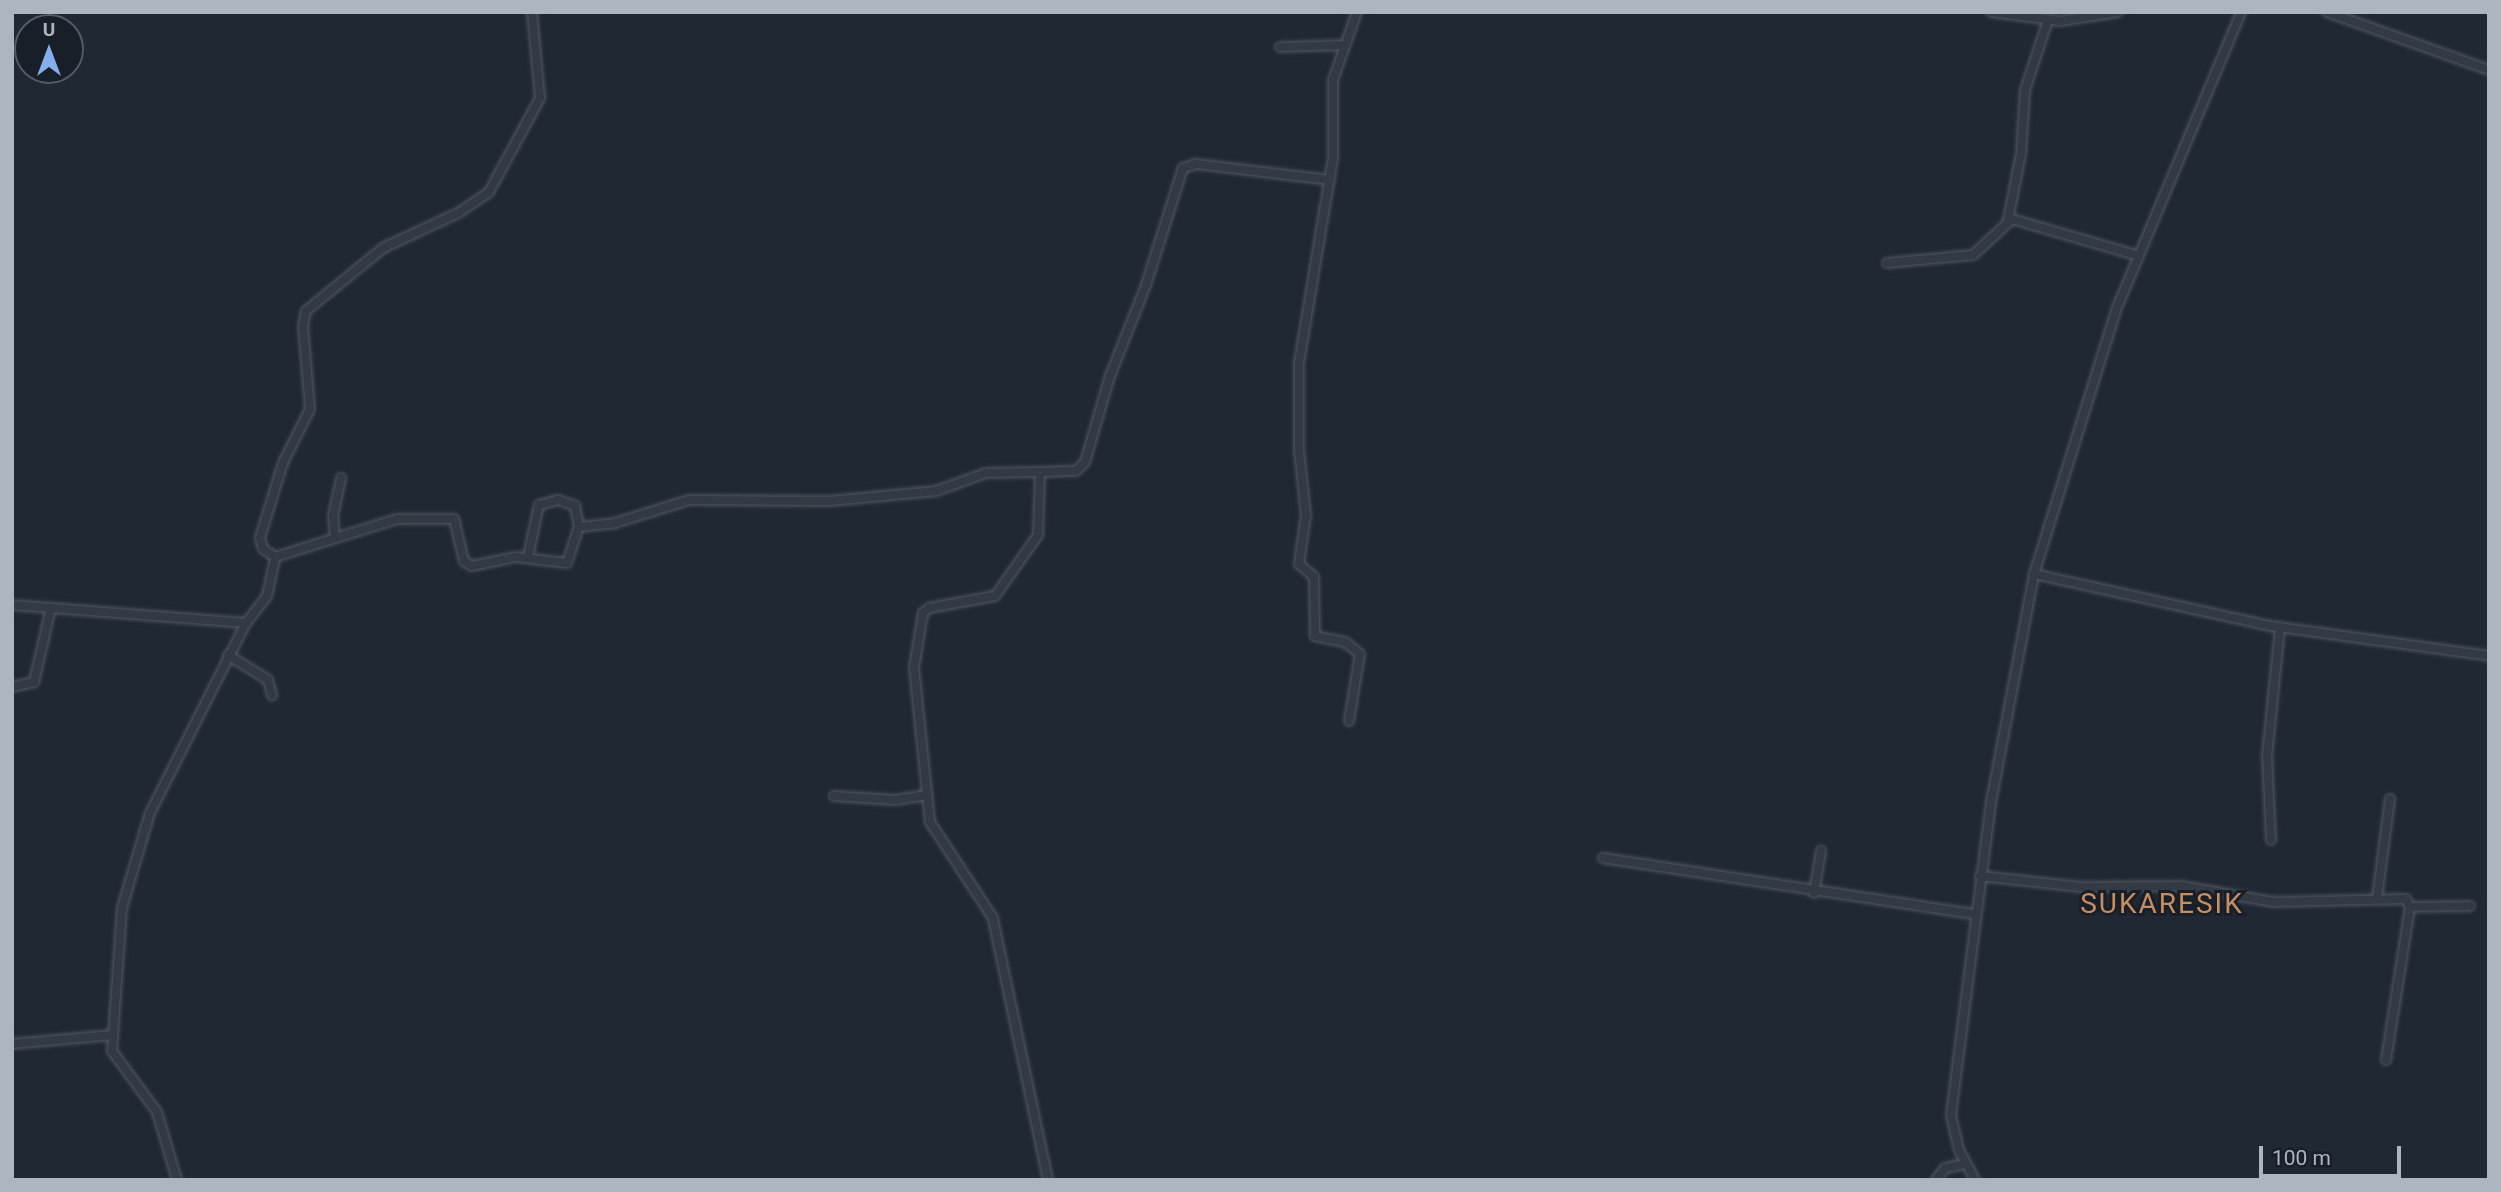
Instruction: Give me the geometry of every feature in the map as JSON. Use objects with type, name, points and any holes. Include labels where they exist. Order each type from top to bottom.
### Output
[{"type":"street","points":[[275,557],[263,549],[260,538],[283,463],[310,409],[303,326],[306,311],[383,248],[458,213],[489,192],[540,98],[532,12]]},
{"type":"street","points":[[1349,721],[1356,698],[1360,654],[1345,642],[1315,636],[1313,574],[1299,564],[1306,515],[1299,363],[1330,180],[1333,80],[1343,45],[1357,12]]},
{"type":"street","points":[[1991,12],[2048,20],[2077,20],[2118,12]]},
{"type":"street","points":[[1975,1180],[1955,1139],[1951,1115],[1980,876],[2011,683],[2034,574],[2100,357],[2139,256],[2241,12]]},
{"type":"street","points":[[2327,12],[2489,70]]},
{"type":"street","points":[[1886,263],[1973,255],[1996,237],[2008,220],[2021,154],[2025,90],[2048,20]]},
{"type":"street","points":[[1280,47],[1343,45]]},
{"type":"street","points":[[579,527],[615,523],[689,500],[831,501],[936,491],[986,473],[1076,471],[1085,462],[1110,376],[1146,285],[1183,168],[1196,164],[1330,180]]},
{"type":"street","points":[[2008,220],[2033,222],[2139,256]]},
{"type":"street","points":[[1040,472],[1038,535],[995,596],[927,608],[923,614],[914,668],[933,828],[993,918],[1048,1180]]},
{"type":"street","points":[[335,537],[333,516],[341,478]]},
{"type":"street","points":[[275,557],[397,519],[454,519],[467,564],[528,557],[567,562],[579,527],[575,506],[558,500],[539,505],[528,557]]},
{"type":"street","points":[[177,1180],[159,1116],[115,1058],[112,1035],[122,908],[150,813],[205,711],[228,655],[246,623],[267,596],[275,557]]},
{"type":"street","points":[[2034,574],[2280,627],[2489,656]]},
{"type":"street","points":[[12,605],[246,623]]},
{"type":"street","points":[[12,687],[34,682],[51,608]]},
{"type":"street","points":[[2271,840],[2267,756],[2280,627]]},
{"type":"street","points":[[228,655],[268,680],[272,695]]},
{"type":"street","points":[[834,796],[895,800],[927,795]]},
{"type":"street","points":[[2377,898],[2390,799]]},
{"type":"street","points":[[1814,893],[1821,851]]},
{"type":"street","points":[[1603,858],[1814,893],[1975,914]]},
{"type":"street","points":[[1980,876],[2081,887],[2186,886],[2274,902],[2406,899],[2410,907],[2386,1060]]},
{"type":"street","points":[[2410,907],[2470,906]]},
{"type":"street","points":[[12,1044],[112,1035]]},
{"type":"street","points":[[1936,1180],[1945,1168],[1966,1164]]},
{"type":"district","name":"SUKARESIK","points":[[2162,904]]}]
